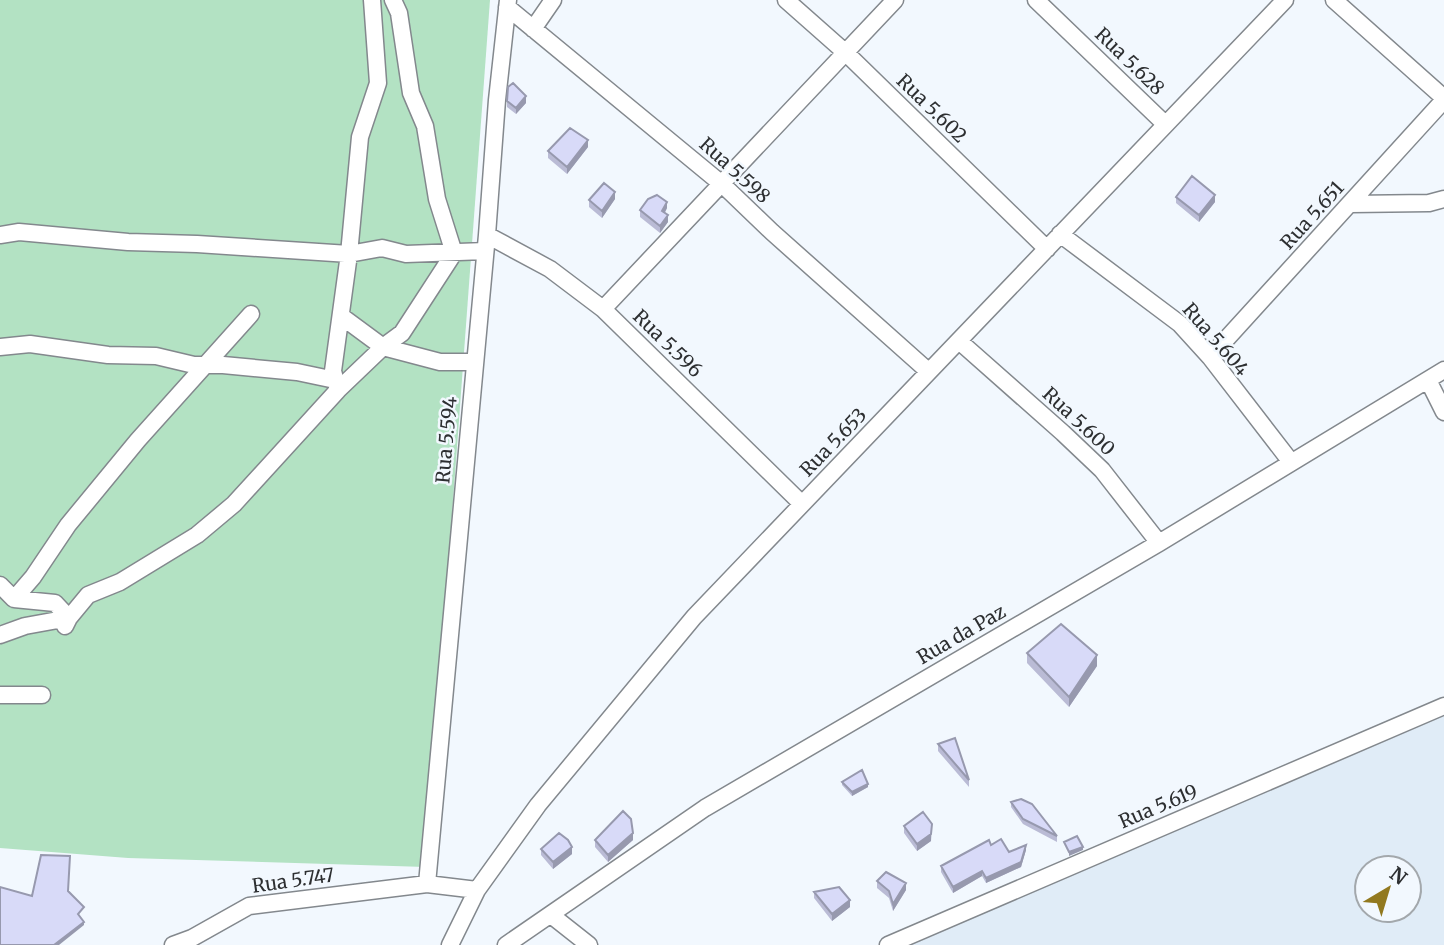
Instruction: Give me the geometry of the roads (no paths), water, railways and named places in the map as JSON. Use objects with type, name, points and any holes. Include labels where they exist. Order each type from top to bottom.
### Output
[{"type":"street","points":[[337,385],[333,371],[349,254],[360,137],[378,83],[372,0]]},
{"type":"street","points":[[393,0],[402,26],[411,93],[425,126],[437,200],[454,253]]},
{"type":"street","points":[[533,29],[553,0]]},
{"type":"street","name":"Rua 5.602","points":[[786,0],[846,53],[1047,249]]},
{"type":"street","points":[[603,309],[895,0]]},
{"type":"street","name":"Rua 5.653","points":[[450,945],[477,890],[538,805],[694,617],[1285,0]]},
{"type":"street","points":[[1335,0],[1444,99]]},
{"type":"street","name":"Rua 5.628","points":[[1042,2],[1165,124]]},
{"type":"street","name":"Rua 5.598","points":[[508,3],[533,29],[723,184],[772,232],[928,371]]},
{"type":"street","name":"Rua 5.594","points":[[427,884],[508,3]]},
{"type":"street","name":"Rua 5.651","points":[[1210,358],[1444,99]]},
{"type":"street","points":[[1351,204],[1429,203],[1444,199]]},
{"type":"street","points":[[0,234],[19,232],[128,242],[349,254],[382,248],[406,254],[454,253],[486,243]]},
{"type":"street","name":"Rua 5.604","points":[[1060,234],[1180,324],[1210,358],[1291,463]]},
{"type":"street","name":"Rua 5.596","points":[[486,243],[550,269],[603,309],[802,504]]},
{"type":"street","points":[[0,635],[25,626],[67,622],[88,595],[120,582],[197,535],[225,512],[337,385],[402,333],[454,253]]},
{"type":"street","points":[[14,599],[33,577],[68,525],[251,314]]},
{"type":"street","points":[[341,316],[383,346],[440,362],[475,362]]},
{"type":"street","name":"Rua 5.600","points":[[959,341],[1102,470],[1159,543]]},
{"type":"street","points":[[0,347],[30,344],[108,355],[156,356],[194,365],[297,372],[337,385]]},
{"type":"street","name":"Rua da Paz","points":[[506,945],[705,808],[1159,543],[1444,370]]},
{"type":"street","points":[[1428,380],[1444,412]]},
{"type":"street","points":[[0,586],[14,599],[55,603],[67,622]]},
{"type":"street","points":[[0,695],[42,695]]},
{"type":"street","name":"Rua 5.619","points":[[888,945],[1444,706]]},
{"type":"street","name":"Rua 5.747","points":[[173,945],[249,906],[427,884],[477,890]]},
{"type":"street","points":[[551,915],[589,945]]}]
